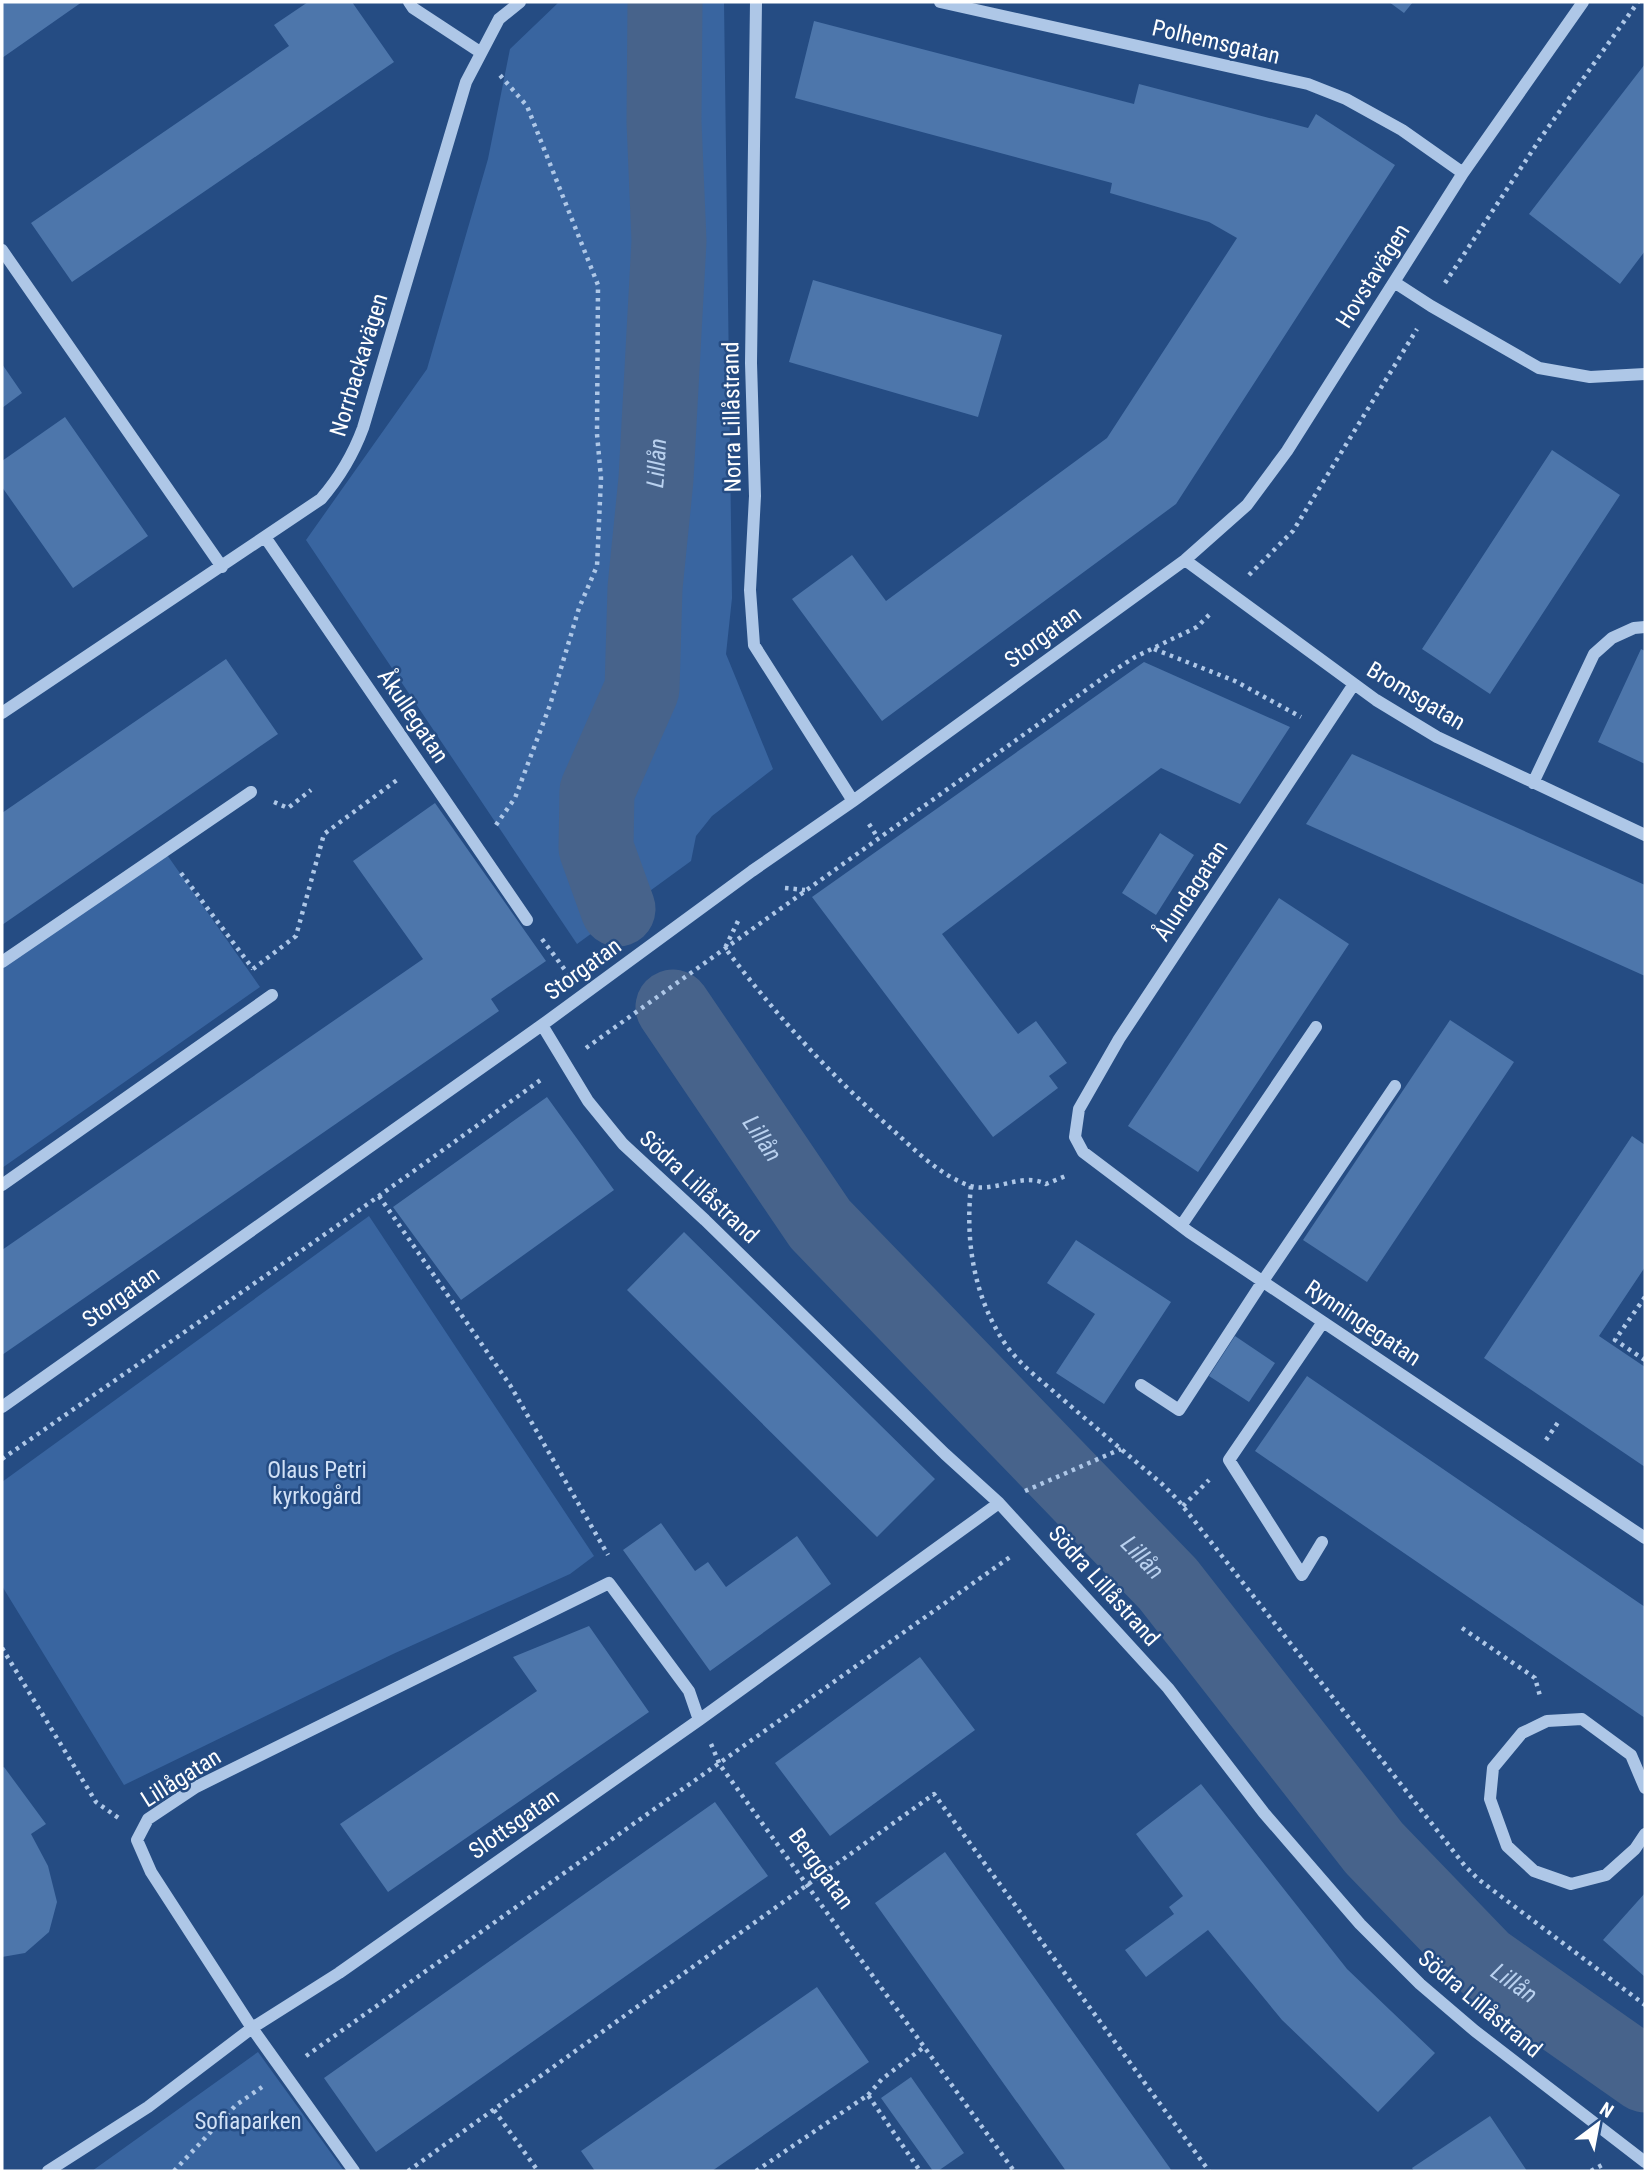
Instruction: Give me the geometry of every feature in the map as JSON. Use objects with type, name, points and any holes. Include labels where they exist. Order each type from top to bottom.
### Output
[{"type":"street","points":[[409,2],[413,8],[480,52]]},
{"type":"street","name":"Norrbackavägen","points":[[2,713],[321,499],[353,455],[363,428],[466,82],[499,19],[520,2]]},
{"type":"street","name":"Norra Lillåstrand","points":[[756,2],[751,349],[755,496],[750,590],[754,645],[853,801]]},
{"type":"street","name":"Polhemsgatan","points":[[940,2],[1308,84],[1346,99],[1402,130],[1463,173]]},
{"type":"street","name":"Hovstavägen","points":[[1185,560],[1247,505],[1287,451],[1463,173],[1583,2]]},
{"type":"street","points":[[2,250],[222,567]]},
{"type":"street","points":[[1395,282],[1431,306],[1539,368],[1590,377],[1645,374]]},
{"type":"street","name":"Åkullegatan","points":[[265,537],[527,920]]},
{"type":"street","name":"Storgatan","points":[[2,1407],[542,1025],[1185,560]]},
{"type":"street","name":"Bromsgatan","points":[[1185,560],[1376,700],[1437,737],[1645,835]]},
{"type":"street","points":[[1533,783],[1594,654],[1612,638],[1634,628],[1645,627]]},
{"type":"street","name":"Ålundagatan","points":[[1076,1128],[1079,1109],[1119,1039],[1354,684]]},
{"type":"street","points":[[2,961],[251,792]]},
{"type":"street","points":[[2,1185],[272,995]]},
{"type":"street","name":"Södra Lillåstrand","points":[[542,1025],[588,1101],[623,1144],[999,1503],[1034,1540],[1168,1688],[1264,1813],[1385,1950],[1419,1984],[1475,2031],[1645,2162]]},
{"type":"street","points":[[1181,1226],[1316,1027]]},
{"type":"street","points":[[1140,1385],[1179,1410],[1395,1086]]},
{"type":"street","name":"Rynningegatan","points":[[1076,1128],[1075,1138],[1083,1152],[1181,1226],[1645,1538]]},
{"type":"street","points":[[1322,1322],[1229,1460],[1301,1575],[1322,1542]]},
{"type":"street","name":"Slottsgatan","points":[[48,2171],[148,2107],[252,2028],[339,1973],[699,1720],[999,1503]]},
{"type":"street","points":[[609,1583],[689,1691],[699,1720]]},
{"type":"street","name":"Lillågatan","points":[[354,2171],[252,2028],[151,1872],[137,1840],[148,1819],[196,1787],[609,1583]]},
{"type":"street","points":[[1645,1788],[1631,1755],[1582,1718],[1547,1721],[1522,1733],[1493,1768],[1490,1799],[1507,1846],[1534,1871],[1571,1884],[1606,1875],[1635,1849],[1645,1834]]},
{"type":"path","points":[[1459,260],[1637,2]]},
{"type":"path","points":[[478,849],[515,798],[550,705],[579,608],[597,566],[601,478],[597,434],[598,285],[527,106],[480,52]]},
{"type":"path","points":[[1293,531],[1404,350]]},
{"type":"path","points":[[608,1031],[1107,675],[1153,648],[1197,627]]},
{"type":"path","points":[[1153,648],[1235,681],[1323,729]]},
{"type":"path","points":[[253,969],[296,936],[324,834],[421,764]]},
{"type":"path","points":[[288,808],[311,790]]},
{"type":"path","points":[[164,851],[272,995]]},
{"type":"path","points":[[785,888],[805,890]]},
{"type":"path","points":[[527,920],[584,994]]},
{"type":"path","points":[[725,948],[738,920]]},
{"type":"path","points":[[725,948],[762,996],[855,1097],[918,1153],[953,1178],[971,1186],[984,1187],[1026,1180],[1046,1184]]},
{"type":"path","points":[[2,1459],[553,1072]]},
{"type":"path","points":[[971,1186],[967,1220],[969,1246],[988,1312],[1007,1346],[1030,1370],[1162,1483],[1183,1506],[1465,1866],[1478,1879],[1645,2005]]},
{"type":"path","points":[[379,1196],[510,1385],[544,1442],[609,1557],[609,1583]]},
{"type":"path","points":[[1645,1297],[1615,1340],[1645,1360]]},
{"type":"path","points":[[1026,1491],[1121,1449]]},
{"type":"path","points":[[1183,1506],[1229,1460]]},
{"type":"path","points":[[174,2171],[236,2105],[720,1765],[1034,1540]]},
{"type":"path","points":[[1462,1628],[1535,1678],[1547,1721]]},
{"type":"path","points":[[2,1648],[96,1802],[140,1834]]},
{"type":"path","name":"Berggatan","points":[[699,1720],[720,1765],[1014,2171]]},
{"type":"path","points":[[408,2171],[934,1794],[1209,2171]]},
{"type":"path","points":[[756,2171],[868,2095],[882,2079],[924,2047]]},
{"type":"path","points":[[868,2095],[920,2171]]},
{"type":"path","points":[[494,2110],[538,2171]]},
{"type":"green space","points":[[559,2],[724,2],[732,598],[726,654],[773,769],[712,816],[696,836],[691,861],[577,944],[306,540],[427,369],[488,159],[510,49]]},
{"type":"green space","points":[[165,852],[260,987],[2,1168],[2,966]]},
{"type":"green space","name":"Olaus Petri kyrkogård","points":[[369,1216],[594,1556],[570,1574],[393,1654],[124,1785],[2,1586],[2,1482]]},
{"type":"green space","name":"Sofiaparken","points":[[258,2052],[344,2171],[92,2171]]},
{"type":"building","points":[[2,2],[82,2],[2,58]]},
{"type":"building","points":[[308,2],[352,2],[394,62],[72,282],[31,223],[289,46],[274,25]]},
{"type":"building","points":[[1389,2],[1413,2],[1404,13]]},
{"type":"building","points":[[814,21],[1134,104],[1139,84],[1308,128],[1316,114],[1395,165],[1176,504],[882,721],[792,599],[852,555],[886,601],[1107,438],[1237,238],[1209,222],[1110,193],[1112,183],[795,98]]},
{"type":"building","points":[[1645,64],[1645,251],[1620,284],[1529,214]]},
{"type":"building","points":[[813,280],[1002,335],[978,417],[789,362]]},
{"type":"building","points":[[2,364],[22,393],[2,408]]},
{"type":"building","points":[[65,417],[148,536],[73,588],[2,487],[2,461]]},
{"type":"building","points":[[1552,450],[1620,495],[1490,694],[1422,649]]},
{"type":"building","points":[[1641,649],[1645,651],[1645,764],[1598,742]]},
{"type":"building","points":[[226,659],[278,734],[2,925],[2,813]]},
{"type":"building","points":[[1144,662],[1290,727],[1240,804],[1161,768],[942,934],[1018,1034],[1036,1021],[1067,1063],[1049,1076],[1058,1088],[993,1137],[812,897]]},
{"type":"building","points":[[1352,754],[1645,885],[1645,976],[1306,824]]},
{"type":"building","points":[[435,803],[546,961],[491,999],[499,1011],[2,1355],[2,1250],[423,959],[353,861]]},
{"type":"building","points":[[1160,833],[1194,855],[1156,915],[1122,893]]},
{"type":"building","points":[[1279,898],[1349,944],[1198,1172],[1128,1126]]},
{"type":"building","points":[[1450,1020],[1514,1062],[1367,1282],[1303,1240]]},
{"type":"building","points":[[547,1097],[614,1190],[461,1300],[393,1207]]},
{"type":"building","points":[[1632,1136],[1645,1145],[1645,1267],[1599,1336],[1645,1367],[1645,1467],[1484,1358]]},
{"type":"building","points":[[684,1232],[935,1479],[877,1537],[627,1290]]},
{"type":"building","points":[[1076,1240],[1171,1302],[1104,1404],[1056,1373],[1095,1314],[1047,1283]]},
{"type":"building","points":[[1235,1336],[1275,1363],[1249,1402],[1209,1376]]},
{"type":"building","points":[[1307,1376],[1645,1607],[1645,1718],[1255,1451]]},
{"type":"building","points":[[661,1523],[695,1571],[708,1562],[726,1587],[797,1536],[831,1584],[710,1671],[623,1550]]},
{"type":"building","points":[[589,1626],[649,1712],[388,1892],[340,1824],[537,1691],[513,1657]]},
{"type":"building","points":[[920,1657],[975,1730],[830,1836],[775,1763]]},
{"type":"building","points":[[4,1767],[46,1824],[31,1834],[48,1866],[57,1902],[49,1932],[25,1953],[2,1957],[2,1768]]},
{"type":"building","points":[[1201,1784],[1347,1969],[1435,2053],[1378,2112],[1282,2020],[1208,1930],[1146,1977],[1125,1950],[1174,1914],[1169,1907],[1183,1896],[1136,1834]]},
{"type":"building","points":[[715,1802],[768,1876],[376,2152],[324,2078]]},
{"type":"building","points":[[945,1852],[1172,2171],[1066,2171],[875,1903]]},
{"type":"building","points":[[1645,1893],[1645,1977],[1603,1940]]},
{"type":"building","points":[[817,1987],[869,2062],[712,2171],[595,2171],[581,2151]]},
{"type":"building","points":[[911,2077],[964,2153],[938,2171],[933,2171],[881,2098]]},
{"type":"building","points":[[1490,2116],[1527,2171],[1414,2171],[1412,2168]]},
{"type":"waterway","name":"Lillån","points":[[618,909],[596,848],[597,791],[642,689],[645,588],[656,479],[669,241],[664,122],[665,2]]},
{"type":"waterway","name":"Lillån","points":[[673,1007],[820,1224],[1168,1584],[1374,1848],[1484,1962],[1645,2075]]}]
